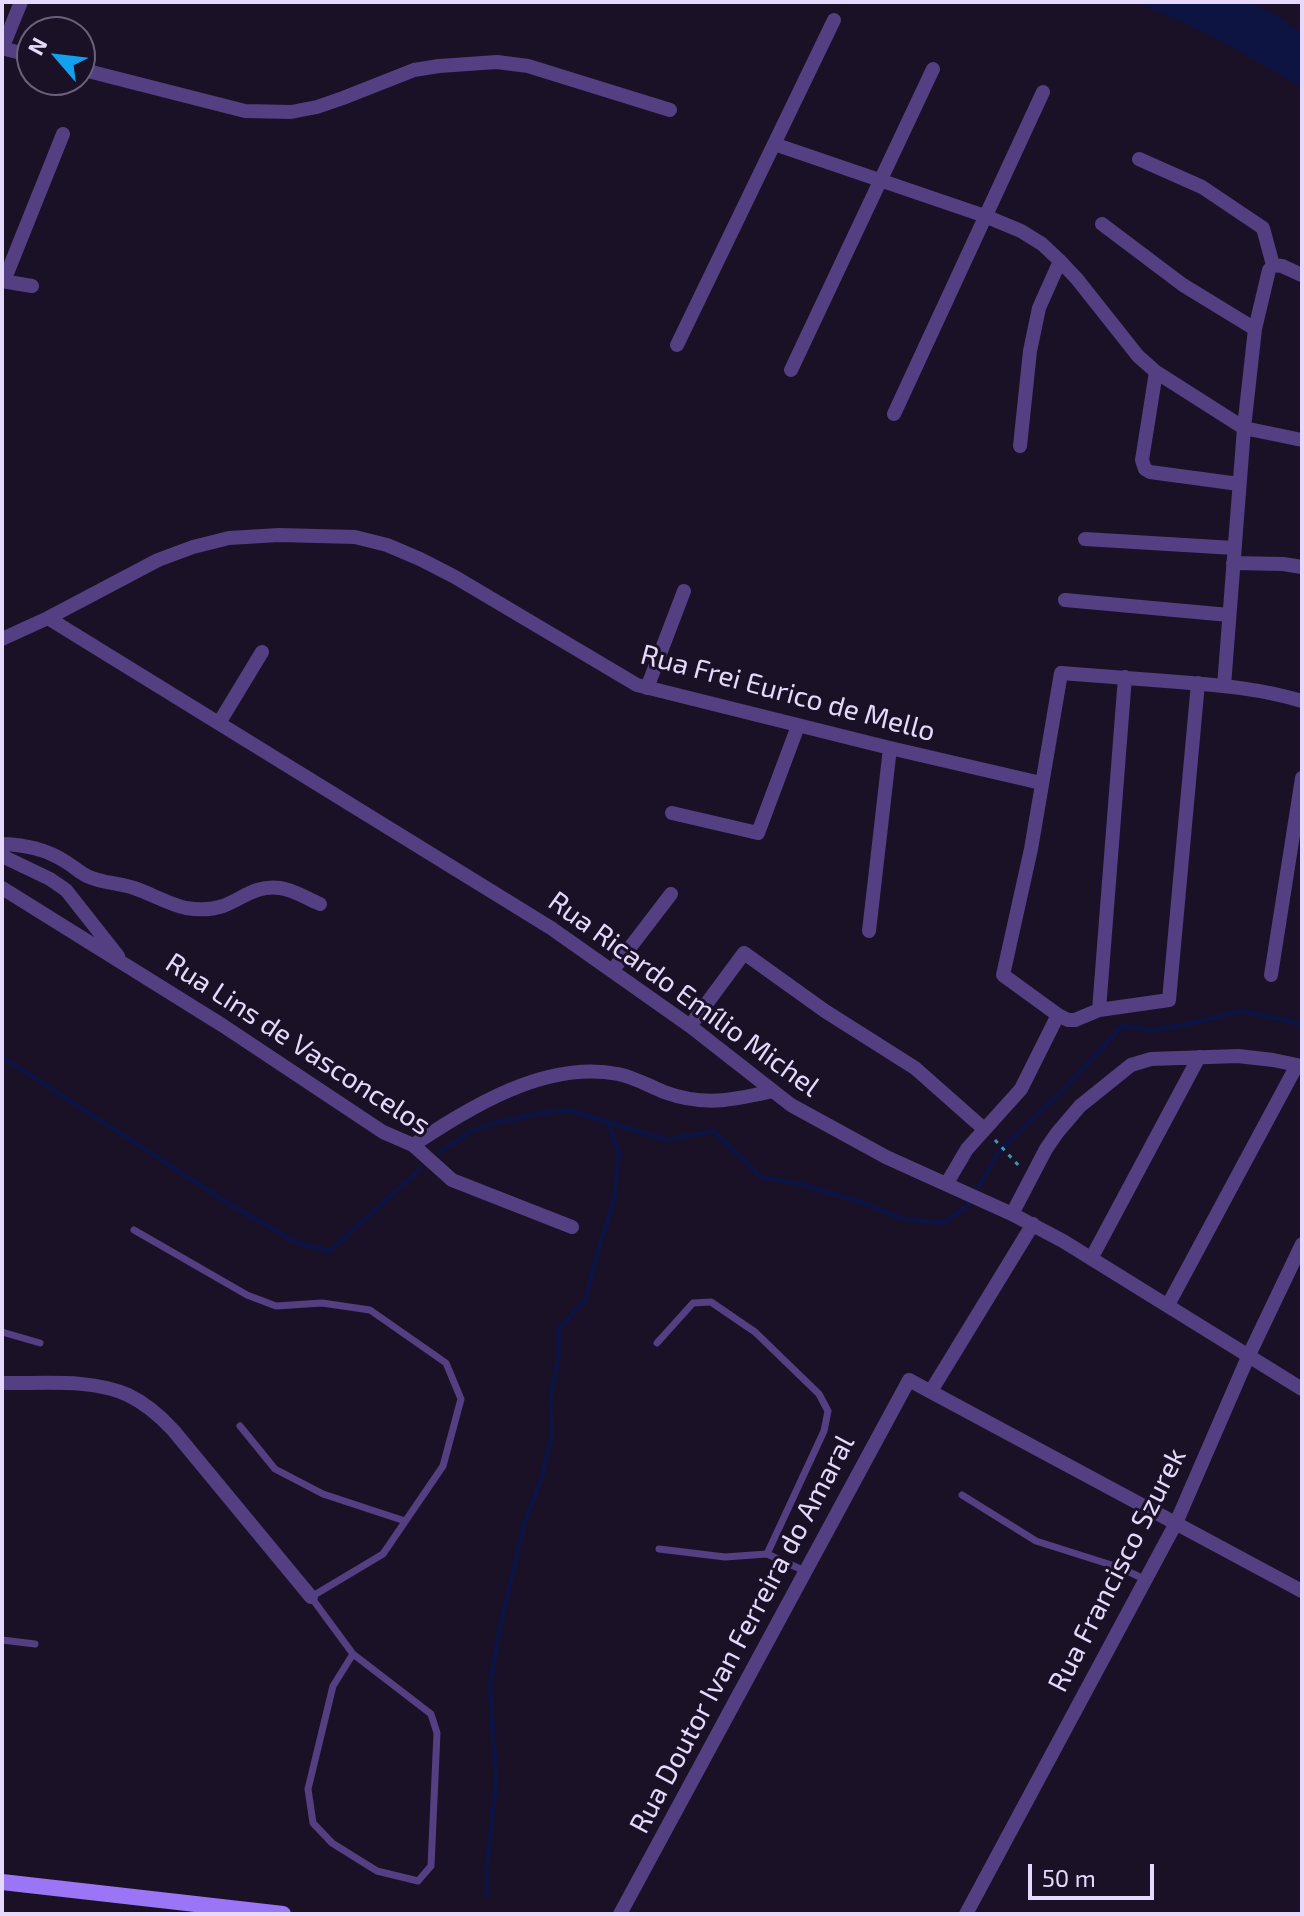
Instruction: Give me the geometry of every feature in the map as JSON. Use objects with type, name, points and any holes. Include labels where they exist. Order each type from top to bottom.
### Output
[{"type":"main road","points":[[2,1882],[283,1914]]},
{"type":"street","points":[[2,49],[21,2]]},
{"type":"street","points":[[677,345],[834,20]]},
{"type":"street","points":[[96,73],[245,111],[291,112],[317,107],[414,70],[497,62],[528,66],[670,110]]},
{"type":"street","points":[[791,370],[933,69]]},
{"type":"street","points":[[894,414],[1043,92]]},
{"type":"street","points":[[32,286],[3,281],[63,134]]},
{"type":"street","points":[[774,144],[1021,231],[1042,244],[1060,261],[1138,356],[1156,372],[1244,428],[1302,440]]},
{"type":"street","points":[[1139,159],[1202,187],[1263,228],[1273,265]]},
{"type":"street","points":[[1102,224],[1183,285],[1255,329]]},
{"type":"street","points":[[1020,446],[1030,351],[1039,308],[1060,261]]},
{"type":"street","points":[[1273,265],[1302,275]]},
{"type":"street","points":[[1224,686],[1239,484],[1255,329],[1269,270],[1273,265]]},
{"type":"street","points":[[1156,372],[1142,460],[1145,469],[1239,484]]},
{"type":"street","name":"Rua Frei Eurico de Mello","points":[[2,639],[147,565],[193,547],[229,538],[279,535],[355,537],[387,545],[455,577],[625,679],[647,688],[1041,783]]},
{"type":"street","points":[[1085,539],[1234,555],[1302,567]]},
{"type":"street","points":[[647,688],[684,591]]},
{"type":"street","points":[[1065,600],[1229,615]]},
{"type":"street","name":"Rua Ricardo Emílio Michel","points":[[48,618],[509,901],[690,1026],[807,1114],[886,1157],[1033,1224],[1092,1257],[1302,1389]]},
{"type":"street","points":[[219,723],[262,652]]},
{"type":"street","points":[[1198,683],[1169,1000],[1099,1010],[1068,1020],[1003,975],[1031,849],[1061,673],[1125,677],[1198,683],[1224,686],[1302,701]]},
{"type":"street","points":[[1099,1010],[1125,677]]},
{"type":"street","points":[[672,813],[758,833],[798,726]]},
{"type":"street","points":[[869,931],[890,748]]},
{"type":"street","points":[[1271,975],[1302,778]]},
{"type":"street","points":[[2,844],[44,850],[92,878],[132,887],[177,906],[214,908],[256,889],[269,888],[283,888],[320,904]]},
{"type":"street","points":[[2,856],[66,890],[123,963]]},
{"type":"street","name":"Rua Lins de Vasconcelos","points":[[2,888],[222,1025],[383,1132],[413,1145],[439,1170],[460,1184],[572,1227]]},
{"type":"street","points":[[612,971],[671,894]]},
{"type":"street","points":[[690,1026],[744,953],[825,1011],[915,1068],[984,1129]]},
{"type":"street","points":[[947,1183],[967,1149],[1021,1089],[1058,1015]]},
{"type":"street","points":[[1092,1257],[1199,1057]]},
{"type":"street","points":[[1012,1214],[1046,1149],[1074,1113],[1131,1065],[1151,1059],[1256,1057],[1300,1066],[1168,1305]]},
{"type":"street","points":[[413,1145],[489,1099],[558,1075],[618,1074],[682,1098],[713,1102],[773,1091]]},
{"type":"street","points":[[1033,1224],[931,1391],[1302,1591]]},
{"type":"street","name":"Rua Francisco Szurek","points":[[966,1914],[1176,1523],[1248,1357],[1297,1268],[1302,1244]]},
{"type":"street","name":"Rua Doutor Ivan Ferreira do Amaral","points":[[620,1914],[909,1380],[931,1391]]},
{"type":"street","points":[[2,1383],[90,1385],[130,1396],[147,1406],[173,1430],[311,1597]]},
{"type":"lane","points":[[134,1230],[247,1295],[276,1306],[322,1303],[370,1310],[446,1363],[461,1399],[443,1466],[383,1554],[311,1597],[353,1654],[431,1714],[437,1733],[431,1866],[418,1881],[377,1871],[332,1843],[313,1823],[308,1789],[333,1686],[353,1654]]},
{"type":"lane","points":[[657,1343],[693,1303],[711,1302],[755,1332],[819,1394],[828,1411],[824,1431],[767,1554]]},
{"type":"lane","points":[[2,1332],[40,1343]]},
{"type":"lane","points":[[240,1426],[275,1469],[323,1494],[405,1521]]},
{"type":"lane","points":[[962,1495],[1036,1541],[1121,1568],[1146,1580]]},
{"type":"lane","points":[[659,1549],[725,1557],[767,1554],[805,1571]]},
{"type":"lane","points":[[2,1640],[35,1644]]},
{"type":"path","points":[[984,1129],[1031,1177]]},
{"type":"shaded area","points":[[1133,2],[1249,2],[1270,11],[1302,33],[1302,88],[1198,30]]},
{"type":"waterway","points":[[440,1152],[471,1131],[495,1123],[569,1110],[667,1140],[714,1131],[761,1177],[804,1185],[864,1203],[903,1219],[943,1223],[966,1207],[1001,1149],[1066,1087],[1122,1026],[1153,1030],[1241,1011],[1302,1026]]},
{"type":"waterway","points":[[2,1057],[236,1208],[298,1243],[330,1251],[421,1168]]},
{"type":"waterway","points":[[487,1896],[496,1780],[490,1687],[500,1627],[525,1522],[541,1480],[552,1436],[551,1397],[558,1360],[559,1328],[585,1301],[614,1200],[619,1152],[608,1124]]}]
